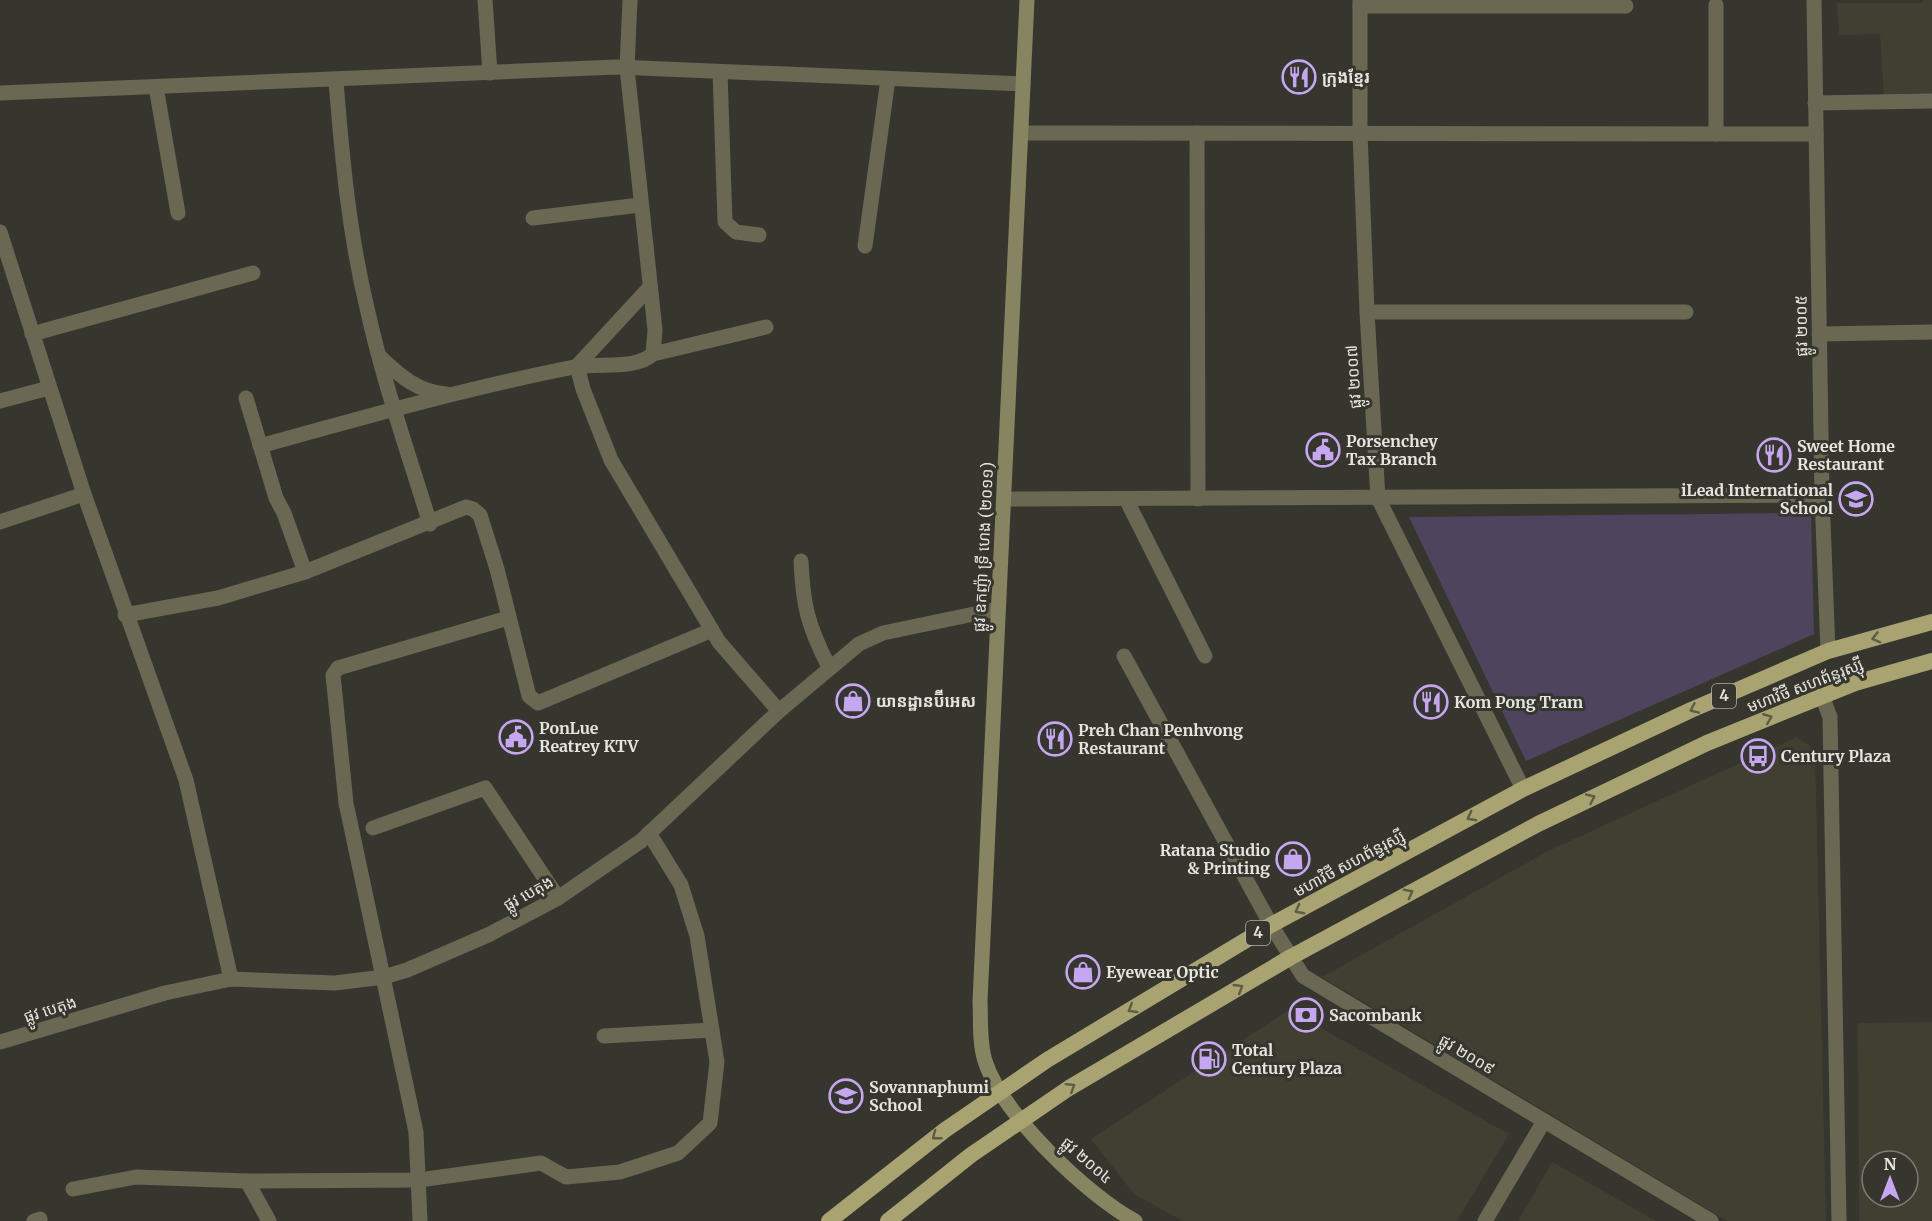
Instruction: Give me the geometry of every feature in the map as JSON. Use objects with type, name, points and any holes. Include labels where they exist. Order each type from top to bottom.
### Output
[{"type":"highway","name":"មហាវិថី សហព័ន្ធរុស្ស៊ី","points":[[829,1221],[945,1130],[1047,1060],[1271,925],[1522,789],[1691,710],[1828,651],[1932,622]]},
{"type":"highway","name":"មហាវិថី សហព័ន្ធរុស្ស៊ី","points":[[888,1221],[971,1155],[1022,1119],[1291,957],[1560,813],[1707,743],[1822,696],[1932,661]]},
{"type":"main road","name":"ផ្លូវ ឧកញ៉ា ទ្រី ហេង (២០១១)","points":[[1022,1119],[1001,1091],[985,1061],[980,1001],[1027,0]]},
{"type":"main road","name":"ផ្លូវ ២០០៤","points":[[1022,1119],[1056,1162],[1128,1219]]},
{"type":"street","points":[[485,0],[490,73]]},
{"type":"street","points":[[630,0],[627,68],[655,330],[653,354]]},
{"type":"street","name":"ផ្លូវ ២០០៥","points":[[1814,0],[1822,495],[1828,651]]},
{"type":"street","points":[[1360,3],[1626,6]]},
{"type":"street","name":"ផ្លូវ ២០០៧","points":[[1360,3],[1360,133],[1367,312],[1378,498],[1522,789]]},
{"type":"street","points":[[1716,5],[1716,134]]},
{"type":"street","points":[[0,93],[627,68],[1023,84]]},
{"type":"street","points":[[720,72],[725,222],[736,232],[759,236]]},
{"type":"street","points":[[865,246],[888,79]]},
{"type":"street","points":[[336,81],[345,193],[366,307],[394,409],[430,524]]},
{"type":"street","points":[[156,87],[178,213]]},
{"type":"street","points":[[1815,103],[1932,101]]},
{"type":"street","points":[[1022,133],[1816,134]]},
{"type":"street","points":[[1197,133],[1198,499]]},
{"type":"street","points":[[533,218],[640,205]]},
{"type":"street","points":[[0,232],[49,388],[125,615],[186,780],[231,979]]},
{"type":"street","points":[[32,334],[252,273]]},
{"type":"street","points":[[577,366],[650,287]]},
{"type":"street","points":[[1367,312],[1686,312]]},
{"type":"street","points":[[260,446],[394,409],[577,366],[644,362],[653,354],[766,327]]},
{"type":"street","points":[[1819,334],[1932,332]]},
{"type":"street","points":[[380,357],[414,385],[433,393],[455,395]]},
{"type":"street","points":[[577,366],[611,460],[712,630],[779,711]]},
{"type":"street","points":[[0,401],[49,388]]},
{"type":"street","points":[[246,398],[276,498],[284,513],[305,572]]},
{"type":"street","points":[[0,522],[84,494]]},
{"type":"street","points":[[1004,499],[1822,495]]},
{"type":"street","points":[[1126,499],[1205,656]]},
{"type":"street","points":[[125,615],[218,598],[305,572],[430,524],[466,507],[473,508],[480,515],[497,570],[529,696],[538,703],[712,630]]},
{"type":"street","points":[[801,561],[803,604],[808,624],[829,667]]},
{"type":"street","name":"ផ្លូវ បេតុង","points":[[0,1042],[165,993],[231,979],[324,984],[384,977],[488,935],[558,898],[649,833],[779,711],[859,644],[883,633],[998,609]]},
{"type":"street","points":[[420,1221],[416,1132],[346,803],[333,675],[338,668],[508,618]]},
{"type":"street","name":"ផ្លូវ ២០០៩","points":[[1124,656],[1271,925],[1303,976],[1711,1221]]},
{"type":"street","points":[[1822,696],[1830,717],[1839,1221]]},
{"type":"street","points":[[373,828],[485,788],[490,791],[558,898]]},
{"type":"street","points":[[73,1188],[136,1177],[247,1181],[419,1180],[542,1163],[566,1177],[620,1172],[678,1153],[710,1123],[717,1062],[697,936],[681,885],[649,833]]},
{"type":"street","points":[[603,1036],[712,1030]]},
{"type":"street","points":[[1485,1221],[1544,1121]]},
{"type":"street","points":[[247,1181],[270,1221]]},
{"type":"shaded area","points":[[1923,0],[1932,0],[1932,97],[1884,99],[1880,34],[1839,35],[1837,3],[1922,3]]},
{"type":"shaded area","points":[[1811,513],[1814,634],[1526,761],[1409,517]]},
{"type":"shaded area","points":[[1797,737],[1815,750],[1826,1221],[1727,1221],[1322,977],[1548,851]]},
{"type":"shaded area","points":[[1289,1010],[1509,1134],[1457,1221],[1183,1221],[1134,1194],[1091,1139]]},
{"type":"shaded area","points":[[1932,1022],[1932,1221],[1859,1221],[1858,1023]]},
{"type":"shaded area","points":[[1552,1162],[1656,1221],[1518,1221]]},
{"type":"place","name":"ក្រុងខ្មែរ","points":[[1299,77]]},
{"type":"place","name":"Porsenchey Tax Branch","points":[[1323,450]]},
{"type":"place","name":"Sweet Home Restaurant","points":[[1774,455]]},
{"type":"place","name":"iLead International School","points":[[1856,499]]},
{"type":"place","name":"យានដ្ឋានប៊ីអេស","points":[[853,701]]},
{"type":"place","name":"Kom Pong Tram","points":[[1431,702]]},
{"type":"place","name":"PonLue Reatrey KTV","points":[[516,737]]},
{"type":"place","name":"Preh Chan Penhvong Restaurant","points":[[1055,739]]},
{"type":"place","name":"Century Plaza","points":[[1758,756]]},
{"type":"place","name":"Ratana Studio & Printing","points":[[1293,859]]},
{"type":"place","name":"Eyewear Optic","points":[[1083,972]]},
{"type":"place","name":"Sacombank","points":[[1306,1015]]},
{"type":"place","name":"Total Century Plaza","points":[[1209,1059]]},
{"type":"place","name":"Sovannaphumi School","points":[[846,1096]]}]
